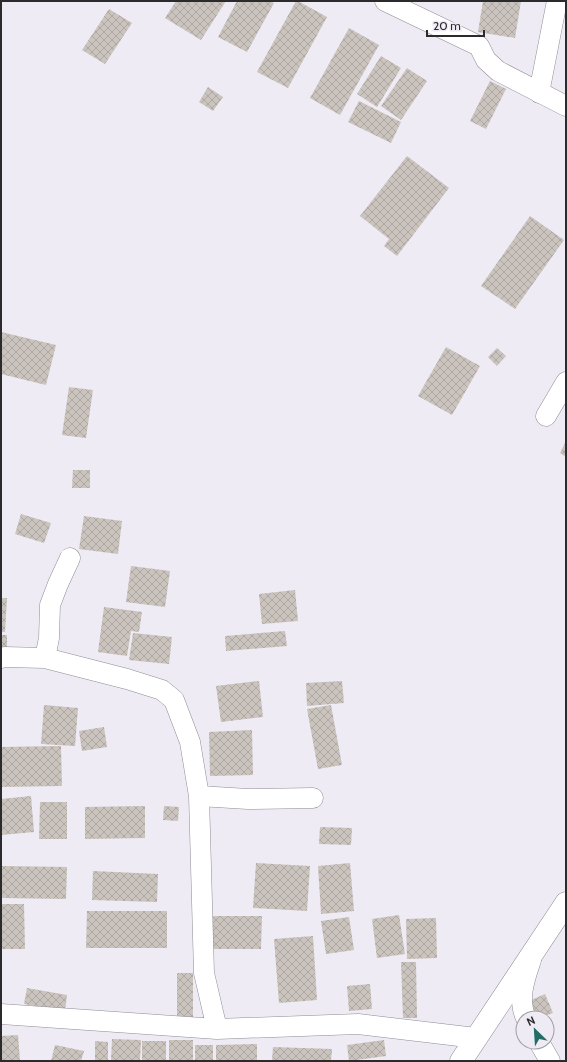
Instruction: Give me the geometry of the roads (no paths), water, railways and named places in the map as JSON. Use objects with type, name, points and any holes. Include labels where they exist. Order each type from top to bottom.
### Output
[{"type":"street","points":[[385,1],[479,46],[486,60],[498,71],[566,106]]},
{"type":"street","points":[[539,92],[557,1]]},
{"type":"street","points":[[546,416],[566,382]]},
{"type":"street","points":[[45,658],[49,638],[50,606],[70,558]]},
{"type":"street","points":[[1,658],[45,658],[127,679],[162,690],[174,700],[190,742],[200,796],[204,973],[216,1029]]},
{"type":"street","points":[[200,796],[248,799],[313,798]]},
{"type":"street","points":[[461,1061],[566,903]]},
{"type":"street","points":[[523,1010],[522,1001],[525,980],[533,954]]},
{"type":"street","points":[[1,1014],[216,1029],[358,1024],[476,1038]]},
{"type":"street","points":[[544,1050],[550,1061]]}]
